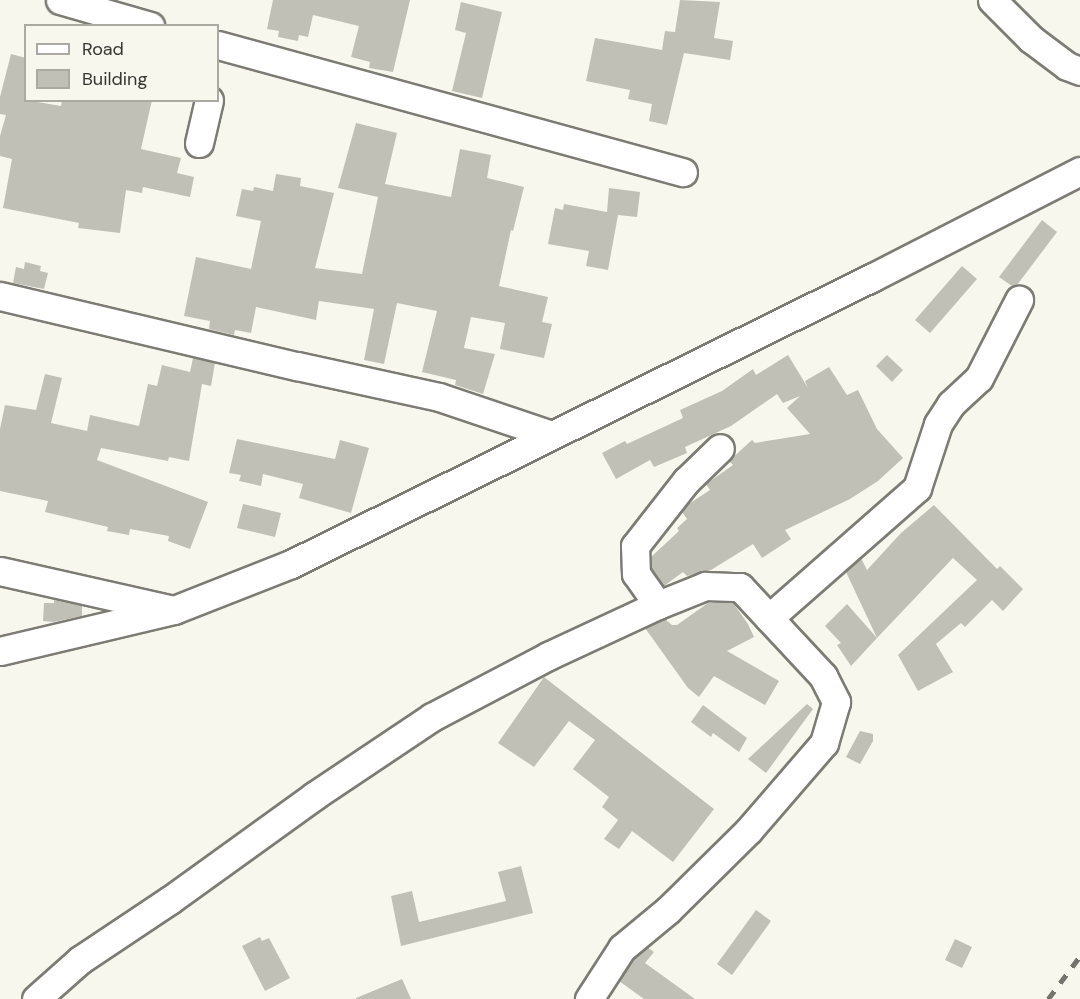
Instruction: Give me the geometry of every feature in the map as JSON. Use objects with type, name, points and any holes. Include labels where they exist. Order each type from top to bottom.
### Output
[{"type":"street","points":[[60,0],[143,24]]},
{"type":"street","points":[[992,0],[1031,39],[1067,66],[1080,71]]},
{"type":"street","points":[[219,53],[684,172]]},
{"type":"street","points":[[199,142],[209,102]]},
{"type":"street","points":[[0,651],[174,610],[291,564],[871,279],[1080,171]]},
{"type":"street","points":[[0,296],[439,397],[552,435]]},
{"type":"street","points":[[769,618],[917,488],[938,424],[951,404],[979,378],[1019,300]]},
{"type":"street","points":[[658,604],[636,574],[635,546],[686,481],[720,448]]},
{"type":"street","points":[[0,571],[174,610]]},
{"type":"street","points":[[36,999],[80,960],[170,900],[314,796],[432,717],[548,656],[658,604],[705,586],[740,587],[823,676],[836,702],[824,743],[749,830],[668,910],[622,948],[589,999]]},
{"type":"building","points":[[273,0],[410,0],[393,72],[369,68],[370,62],[351,57],[359,26],[313,15],[308,37],[299,35],[298,41],[278,37],[279,31],[267,29]]},
{"type":"building","points":[[680,0],[720,2],[714,38],[733,41],[730,60],[684,53],[667,125],[649,121],[652,104],[628,99],[630,90],[586,81],[595,38],[662,50],[665,31],[675,32]]},
{"type":"building","points":[[461,2],[502,12],[482,98],[452,91],[466,33],[455,30]]},
{"type":"building","points":[[11,54],[24,57],[24,102],[61,106],[62,102],[152,102],[141,149],[181,158],[177,173],[194,177],[190,197],[143,187],[142,193],[126,190],[120,233],[78,228],[79,223],[3,208],[12,159],[0,156],[0,136],[6,115],[0,114],[0,97]]},
{"type":"building","points":[[356,123],[397,133],[385,184],[451,197],[460,149],[491,155],[487,178],[524,187],[513,231],[511,230],[499,286],[548,297],[542,322],[552,324],[544,358],[500,349],[505,323],[471,317],[464,348],[495,354],[483,394],[455,385],[456,380],[422,372],[437,311],[397,303],[384,364],[364,360],[374,309],[319,301],[316,320],[256,307],[251,333],[235,330],[234,335],[209,329],[210,321],[184,316],[196,257],[251,269],[261,221],[236,216],[242,189],[253,191],[254,187],[273,191],[276,174],[301,178],[300,186],[334,193],[315,268],[362,274],[378,197],[338,188]]},
{"type":"building","points":[[609,188],[640,192],[637,217],[618,215],[608,270],[586,266],[589,251],[548,244],[555,208],[563,210],[564,204],[607,212]]},
{"type":"building","points":[[1042,220],[1057,232],[1017,285],[1012,286],[999,277]]},
{"type":"building","points":[[25,262],[41,266],[40,271],[48,273],[44,289],[13,283],[16,267],[24,269]]},
{"type":"building","points":[[962,266],[977,279],[930,333],[915,320]]},
{"type":"building","points":[[788,355],[808,388],[805,381],[829,367],[847,395],[858,390],[877,429],[903,458],[878,481],[850,499],[785,530],[791,539],[762,558],[753,544],[711,570],[687,576],[683,572],[664,586],[652,569],[651,557],[679,531],[677,528],[687,519],[682,512],[687,505],[710,490],[706,484],[733,465],[729,461],[752,440],[755,443],[810,434],[787,408],[800,396],[783,403],[777,394],[731,426],[685,447],[687,453],[654,467],[650,460],[616,479],[602,453],[625,441],[627,444],[683,418],[680,410],[722,391],[753,369],[756,375]]},
{"type":"building","points":[[887,355],[903,370],[892,382],[876,366]]},
{"type":"building","points":[[193,358],[215,363],[211,386],[202,384],[189,461],[169,457],[168,461],[101,448],[97,460],[208,502],[190,549],[168,541],[169,536],[130,529],[129,535],[107,531],[108,527],[45,512],[48,501],[0,491],[0,429],[5,405],[36,410],[45,374],[62,378],[51,423],[87,431],[90,415],[139,426],[148,384],[157,386],[162,365],[190,372]]},
{"type":"building","points":[[237,439],[335,459],[340,440],[369,448],[351,513],[299,498],[303,484],[263,474],[261,486],[239,481],[241,475],[229,473]]},
{"type":"building","points":[[243,504],[281,513],[275,537],[237,528]]},
{"type":"building","points":[[934,505],[997,569],[1000,566],[1023,589],[1003,611],[992,600],[965,627],[961,623],[936,644],[953,672],[918,691],[898,655],[977,580],[953,558],[877,638],[846,572],[861,558],[867,570],[901,533]]},
{"type":"building","points":[[54,600],[82,606],[82,616],[53,622],[43,621],[44,603],[54,603]]},
{"type":"building","points":[[708,603],[733,603],[748,624],[754,637],[727,651],[779,681],[765,705],[714,676],[699,697],[688,688],[645,628],[665,619],[672,625],[677,625]]},
{"type":"building","points":[[847,604],[877,638],[851,666],[837,645],[841,643],[825,626]]},
{"type":"building","points":[[544,677],[714,809],[673,862],[632,831],[619,849],[604,839],[618,820],[602,807],[609,797],[573,769],[595,740],[569,721],[534,767],[498,743]]},
{"type":"building","points":[[807,704],[813,709],[766,773],[748,759]]},
{"type":"building","points":[[703,705],[747,738],[739,752],[713,733],[711,737],[691,722]]},
{"type":"building","points":[[860,731],[873,734],[873,741],[860,764],[846,757]]},
{"type":"building","points":[[521,866],[533,913],[401,946],[391,896],[412,891],[419,922],[506,901],[498,872]]},
{"type":"building","points":[[756,910],[771,921],[732,975],[717,964]]},
{"type":"building","points":[[260,937],[262,941],[269,938],[290,978],[265,991],[242,946]]},
{"type":"building","points":[[955,939],[972,947],[962,968],[945,960]]},
{"type":"building","points":[[647,947],[654,952],[645,963],[695,999],[644,999],[619,981],[634,959]]},
{"type":"building","points":[[402,979],[411,999],[356,999],[356,998]]},
{"type":"railway","points":[[1048,999],[1080,956]]}]
